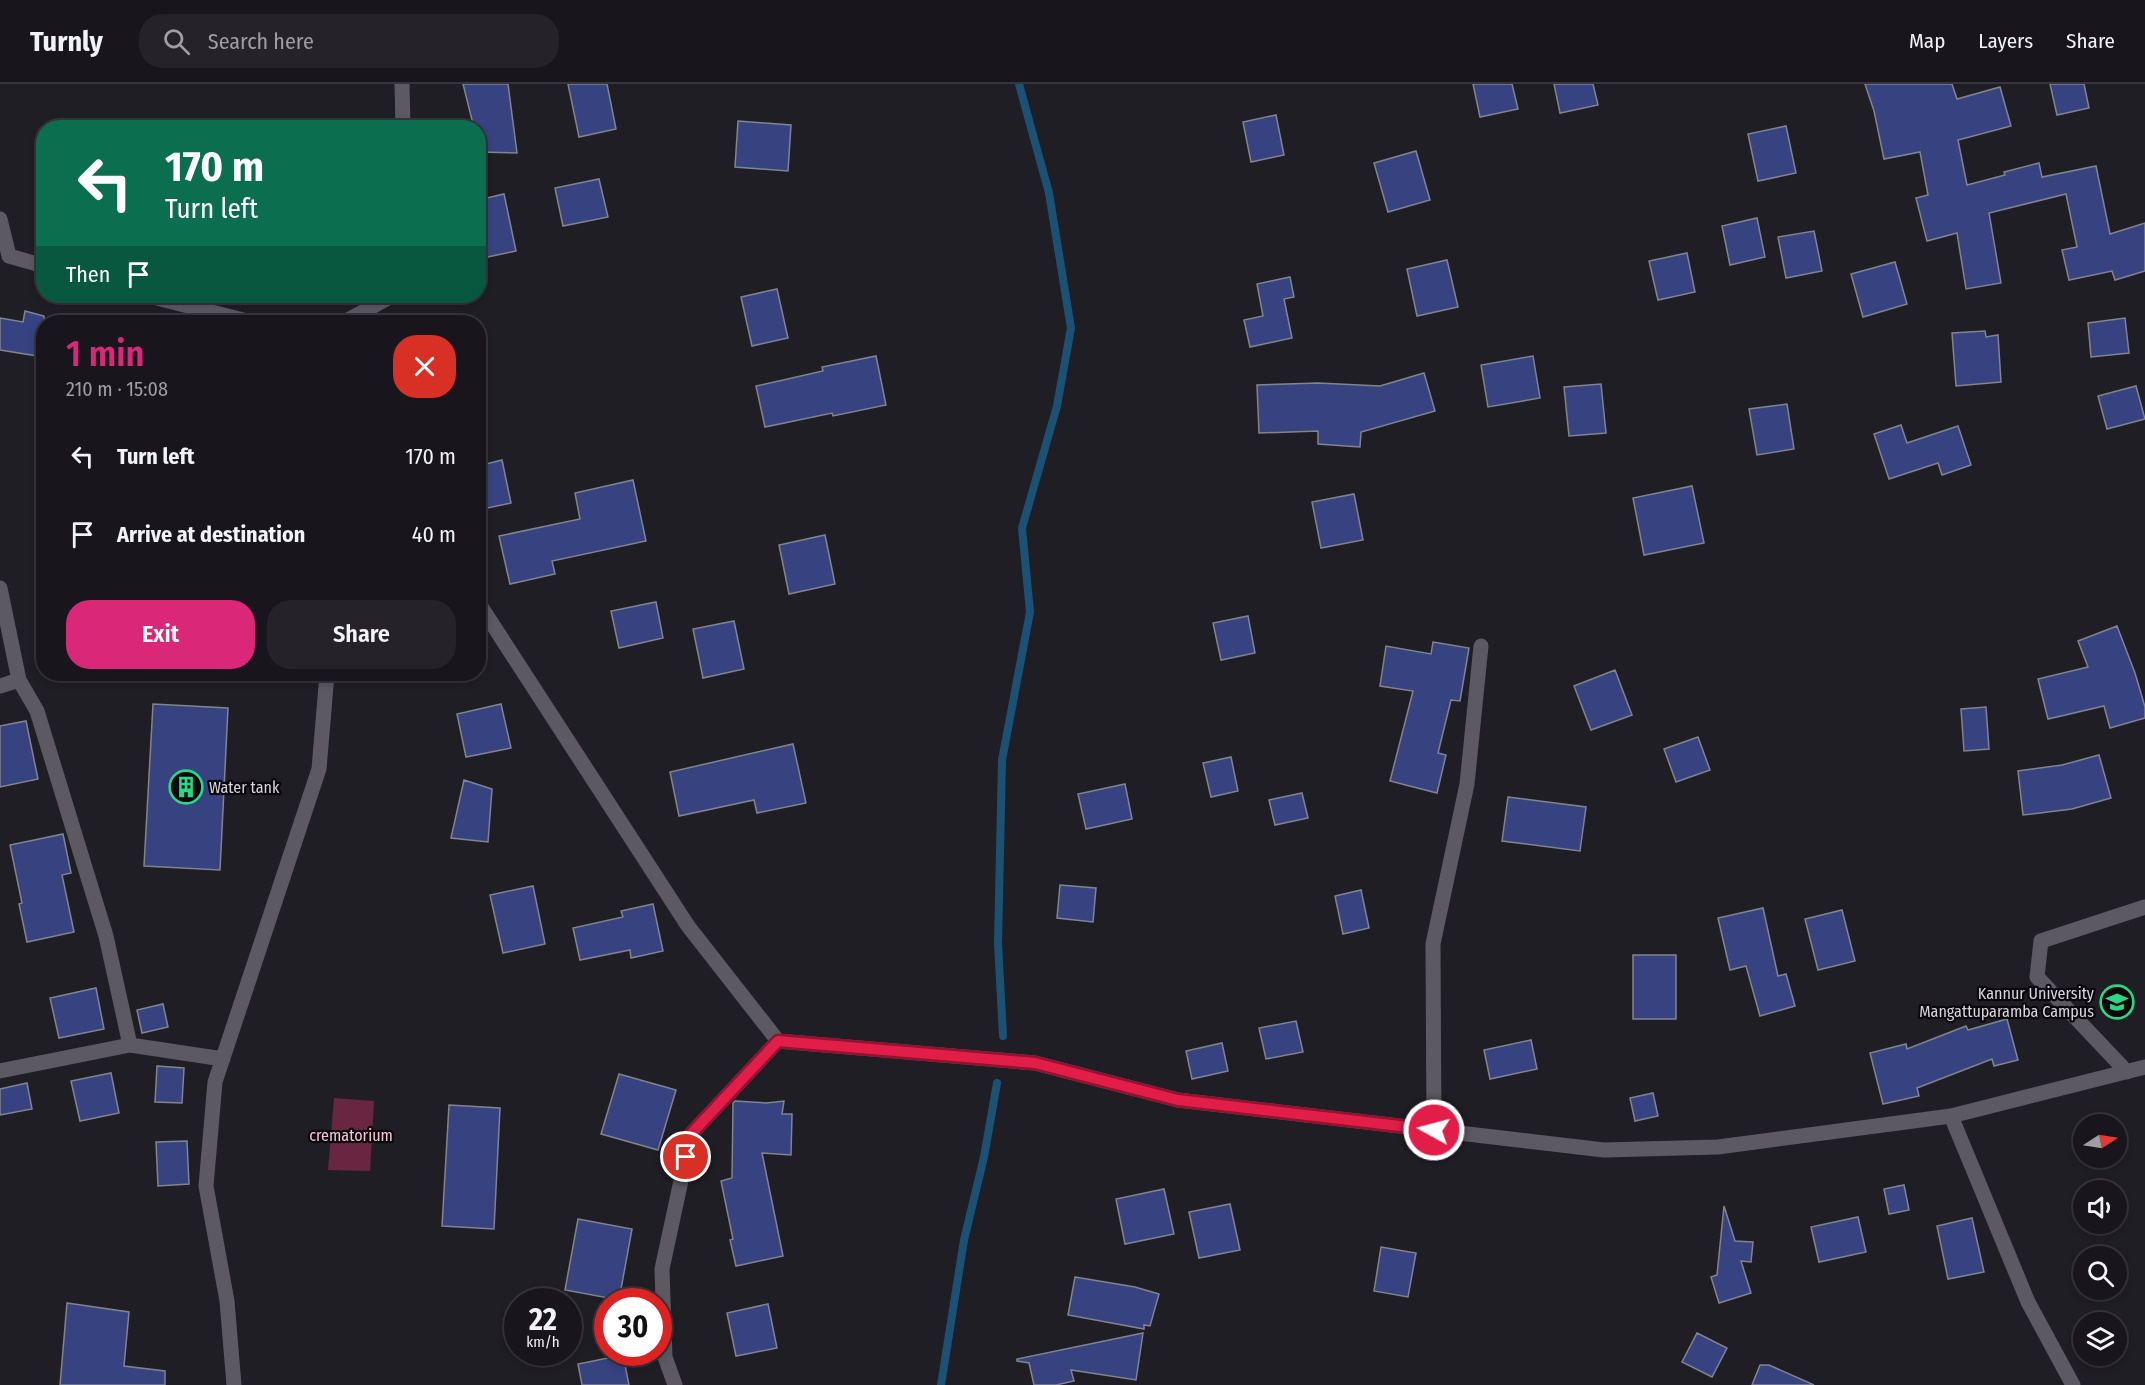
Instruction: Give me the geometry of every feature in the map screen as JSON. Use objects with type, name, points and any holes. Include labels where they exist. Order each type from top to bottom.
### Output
[{"type":"street","points":[[402,84],[404,120]]},
{"type":"street","points":[[0,219],[4,255],[36,264]]},
{"type":"street","points":[[176,303],[224,315]]},
{"type":"street","points":[[357,315],[379,303]]},
{"type":"street","points":[[0,588],[20,680],[38,711],[100,913],[129,1045]]},
{"type":"street","points":[[486,614],[688,926],[778,1041],[1035,1063],[1178,1100],[1604,1150],[1718,1147],[1951,1116],[2145,1067]]},
{"type":"street","points":[[1434,1130],[1433,944],[1467,784],[1481,646]]},
{"type":"street","points":[[0,686],[20,680]]},
{"type":"street","points":[[234,1385],[227,1301],[206,1186],[215,1082],[319,769],[326,681]]},
{"type":"street","points":[[2127,1071],[2037,977],[2041,941],[2145,907]]},
{"type":"street","points":[[675,1385],[665,1357],[662,1269],[691,1134],[778,1041]]},
{"type":"street","points":[[0,1071],[129,1045],[223,1059]]},
{"type":"street","points":[[1951,1116],[2028,1302],[2073,1385]]},
{"type":"green space","name":"crematorium","points":[[334,1098],[374,1101],[370,1171],[328,1170]]},
{"type":"building","points":[[463,84],[508,84],[517,153],[486,152],[486,120],[472,120]]},
{"type":"building","points":[[568,84],[607,84],[616,129],[579,137]]},
{"type":"building","points":[[1473,84],[1512,84],[1518,109],[1480,117]]},
{"type":"building","points":[[1554,84],[1593,84],[1598,105],[1560,113]]},
{"type":"building","points":[[1865,84],[1952,84],[1957,99],[2000,87],[2011,126],[1958,140],[1967,185],[2039,163],[2042,177],[2096,166],[2110,234],[2145,223],[2145,271],[2115,280],[2112,271],[2069,280],[2062,250],[2077,247],[2066,194],[1989,213],[2001,283],[1966,289],[1957,233],[1927,241],[1916,198],[1928,195],[1920,152],[1884,159],[1874,111]]},
{"type":"building","points":[[2050,84],[2084,84],[2089,108],[2057,115]]},
{"type":"building","points":[[1276,115],[1284,155],[1251,162],[1243,122]]},
{"type":"building","points":[[738,121],[791,125],[788,171],[735,167]]},
{"type":"building","points":[[1786,126],[1796,173],[1758,181],[1748,134]]},
{"type":"building","points":[[1416,151],[1430,200],[1388,212],[1374,163]]},
{"type":"building","points":[[599,179],[608,217],[563,226],[555,188]]},
{"type":"building","points":[[504,194],[516,251],[486,257],[486,198]]},
{"type":"building","points":[[1757,218],[1765,257],[1730,265],[1722,226]]},
{"type":"building","points":[[1814,231],[1822,271],[1786,278],[1778,237]]},
{"type":"building","points":[[1687,253],[1695,292],[1658,300],[1649,261]]},
{"type":"building","points":[[1447,260],[1458,307],[1417,316],[1407,269]]},
{"type":"building","points":[[1895,262],[1907,304],[1863,317],[1851,274]]},
{"type":"building","points":[[1290,277],[1294,297],[1284,299],[1292,338],[1250,347],[1244,320],[1263,316],[1257,284]]},
{"type":"building","points":[[777,289],[788,338],[752,346],[741,297]]},
{"type":"building","points":[[25,311],[40,315],[36,315],[36,356],[0,350],[0,318],[23,322]]},
{"type":"building","points":[[2125,318],[2129,353],[2091,357],[2088,323]]},
{"type":"building","points":[[1985,331],[1986,337],[1998,335],[2001,382],[1956,386],[1952,333]]},
{"type":"building","points":[[876,356],[886,405],[765,427],[756,386],[823,371],[822,367]]},
{"type":"building","points":[[1533,356],[1540,398],[1488,407],[1481,365]]},
{"type":"building","points":[[1424,373],[1435,411],[1361,432],[1360,447],[1318,444],[1318,431],[1259,433],[1257,385],[1318,383],[1380,386]]},
{"type":"building","points":[[1601,384],[1606,433],[1569,436],[1564,387]]},
{"type":"building","points":[[2136,386],[2145,419],[2107,429],[2098,396]]},
{"type":"building","points":[[1787,404],[1794,449],[1757,455],[1749,409]]},
{"type":"building","points":[[1901,425],[1907,443],[1958,426],[1971,465],[1942,475],[1938,463],[1889,479],[1874,434]]},
{"type":"building","points":[[502,460],[511,503],[486,508],[486,464]]},
{"type":"building","points":[[633,480],[646,541],[552,561],[555,574],[510,584],[499,536],[580,519],[575,493]]},
{"type":"building","points":[[1692,486],[1704,543],[1644,555],[1633,498]]},
{"type":"building","points":[[1354,494],[1363,540],[1321,548],[1312,502]]},
{"type":"building","points":[[825,535],[835,584],[789,594],[779,545]]},
{"type":"building","points":[[656,602],[663,638],[619,648],[611,611]]},
{"type":"building","points":[[1248,616],[1255,653],[1221,660],[1213,623]]},
{"type":"building","points":[[734,621],[744,669],[703,678],[693,629]]},
{"type":"building","points":[[2117,626],[2135,673],[2145,707],[2145,718],[2110,728],[2104,706],[2048,719],[2038,679],[2088,667],[2078,641]]},
{"type":"building","points":[[1433,642],[1469,648],[1460,701],[1451,700],[1438,753],[1446,755],[1437,793],[1390,781],[1413,691],[1380,686],[1386,646],[1431,654]]},
{"type":"building","points":[[1615,670],[1632,715],[1591,730],[1574,686]]},
{"type":"building","name":"Water tank","points":[[153,704],[228,708],[220,870],[144,866]]},
{"type":"building","points":[[501,704],[511,748],[466,757],[457,714]]},
{"type":"building","points":[[1986,707],[1989,749],[1964,751],[1961,709]]},
{"type":"building","points":[[26,721],[38,779],[0,787],[0,726]]},
{"type":"building","points":[[1698,737],[1710,770],[1676,782],[1664,749]]},
{"type":"building","points":[[793,744],[806,803],[757,813],[754,800],[679,816],[670,772]]},
{"type":"building","points":[[2099,755],[2111,798],[2072,809],[2023,815],[2018,771],[2062,765]]},
{"type":"building","points":[[1231,757],[1238,791],[1211,797],[1203,763]]},
{"type":"building","points":[[464,780],[492,789],[488,842],[451,838]]},
{"type":"building","points":[[1125,784],[1132,819],[1086,829],[1078,794]]},
{"type":"building","points":[[1302,793],[1308,818],[1275,825],[1269,800]]},
{"type":"building","points":[[1508,797],[1586,807],[1580,851],[1502,841]]},
{"type":"building","points":[[63,834],[71,873],[62,875],[74,932],[27,942],[19,904],[22,903],[10,845]]},
{"type":"building","points":[[1060,885],[1096,888],[1093,922],[1057,918]]},
{"type":"building","points":[[533,886],[545,944],[503,953],[490,895]]},
{"type":"building","points":[[1361,890],[1369,928],[1343,934],[1335,896]]},
{"type":"building","points":[[653,904],[663,951],[631,958],[630,950],[580,960],[573,928],[623,917],[621,911]]},
{"type":"building","points":[[1763,908],[1778,976],[1786,974],[1795,1006],[1760,1016],[1746,966],[1730,970],[1718,918]]},
{"type":"building","points":[[1842,910],[1855,961],[1818,970],[1805,919]]},
{"type":"building","points":[[1633,955],[1676,955],[1676,1019],[1633,1019]]},
{"type":"building","points":[[96,988],[104,1029],[59,1038],[50,998]]},
{"type":"building","points":[[163,1004],[168,1027],[142,1033],[137,1010]]},
{"type":"building","points":[[2007,1019],[2018,1060],[1994,1066],[1992,1059],[1917,1088],[1919,1096],[1883,1104],[1870,1053],[1906,1044],[1907,1049],[1966,1026],[1968,1030]]},
{"type":"building","points":[[1296,1021],[1303,1052],[1266,1059],[1259,1028]]},
{"type":"building","points":[[1531,1040],[1537,1069],[1490,1079],[1484,1050]]},
{"type":"building","points":[[1222,1043],[1228,1071],[1192,1079],[1186,1051]]},
{"type":"building","points":[[157,1066],[184,1068],[182,1103],[155,1102]]},
{"type":"building","points":[[111,1073],[119,1113],[80,1121],[71,1081]]},
{"type":"building","points":[[619,1074],[676,1090],[658,1150],[601,1134]]},
{"type":"building","points":[[27,1083],[32,1109],[0,1115],[0,1089]]},
{"type":"building","points":[[1653,1093],[1658,1116],[1635,1121],[1630,1098]]},
{"type":"building","points":[[735,1101],[766,1103],[784,1101],[782,1114],[792,1114],[791,1155],[762,1153],[783,1256],[736,1266],[721,1181],[732,1178],[733,1103]]},
{"type":"building","points":[[449,1105],[500,1108],[494,1229],[442,1226]]},
{"type":"building","points":[[187,1141],[189,1184],[158,1186],[156,1142]]},
{"type":"building","points":[[1904,1185],[1909,1210],[1889,1214],[1884,1189]]},
{"type":"building","points":[[1164,1189],[1174,1234],[1125,1244],[1116,1199]]},
{"type":"building","points":[[1230,1204],[1240,1250],[1199,1258],[1189,1212]]},
{"type":"building","points":[[1724,1206],[1735,1241],[1753,1242],[1751,1262],[1741,1261],[1751,1293],[1719,1303],[1711,1277],[1717,1275]]},
{"type":"building","points":[[1858,1217],[1866,1252],[1819,1262],[1811,1227]]},
{"type":"building","points":[[1972,1218],[1984,1272],[1948,1279],[1937,1226]]},
{"type":"building","points":[[578,1219],[632,1229],[621,1288],[594,1288],[594,1295],[582,1293],[582,1288],[565,1288]]},
{"type":"building","points":[[1381,1247],[1416,1253],[1408,1297],[1374,1291]]},
{"type":"building","points":[[1075,1277],[1135,1287],[1159,1294],[1150,1326],[1144,1325],[1144,1329],[1068,1315]]},
{"type":"building","points":[[67,1303],[129,1312],[124,1366],[165,1371],[165,1385],[60,1385]]},
{"type":"building","points":[[768,1304],[777,1348],[736,1356],[727,1313]]},
{"type":"building","points":[[1143,1333],[1136,1380],[1071,1370],[1074,1381],[1056,1385],[1034,1385],[1029,1363],[1017,1361],[1017,1359]]},
{"type":"building","points":[[1697,1333],[1727,1348],[1712,1377],[1682,1362]]},
{"type":"building","points":[[594,1361],[594,1366],[625,1366],[629,1385],[582,1385],[578,1366],[582,1366],[582,1363]]},
{"type":"building","points":[[1760,1365],[1769,1365],[1814,1385],[1752,1385]]},
{"type":"waterway","points":[[1003,1036],[998,943],[1002,760],[1030,612],[1022,528],[1057,406],[1071,328],[1049,193],[1019,84]]},
{"type":"waterway","points":[[941,1385],[964,1240],[984,1157],[997,1083]]},
{"type":"place","name":"Water tank","points":[[186,787]]},
{"type":"place","name":"Kannur University Mangattuparamba Campus","points":[[2117,1002]]},
{"type":"route","points":[[686,1157],[691,1134],[778,1041],[1035,1063],[1178,1100],[1434,1130]]}]
